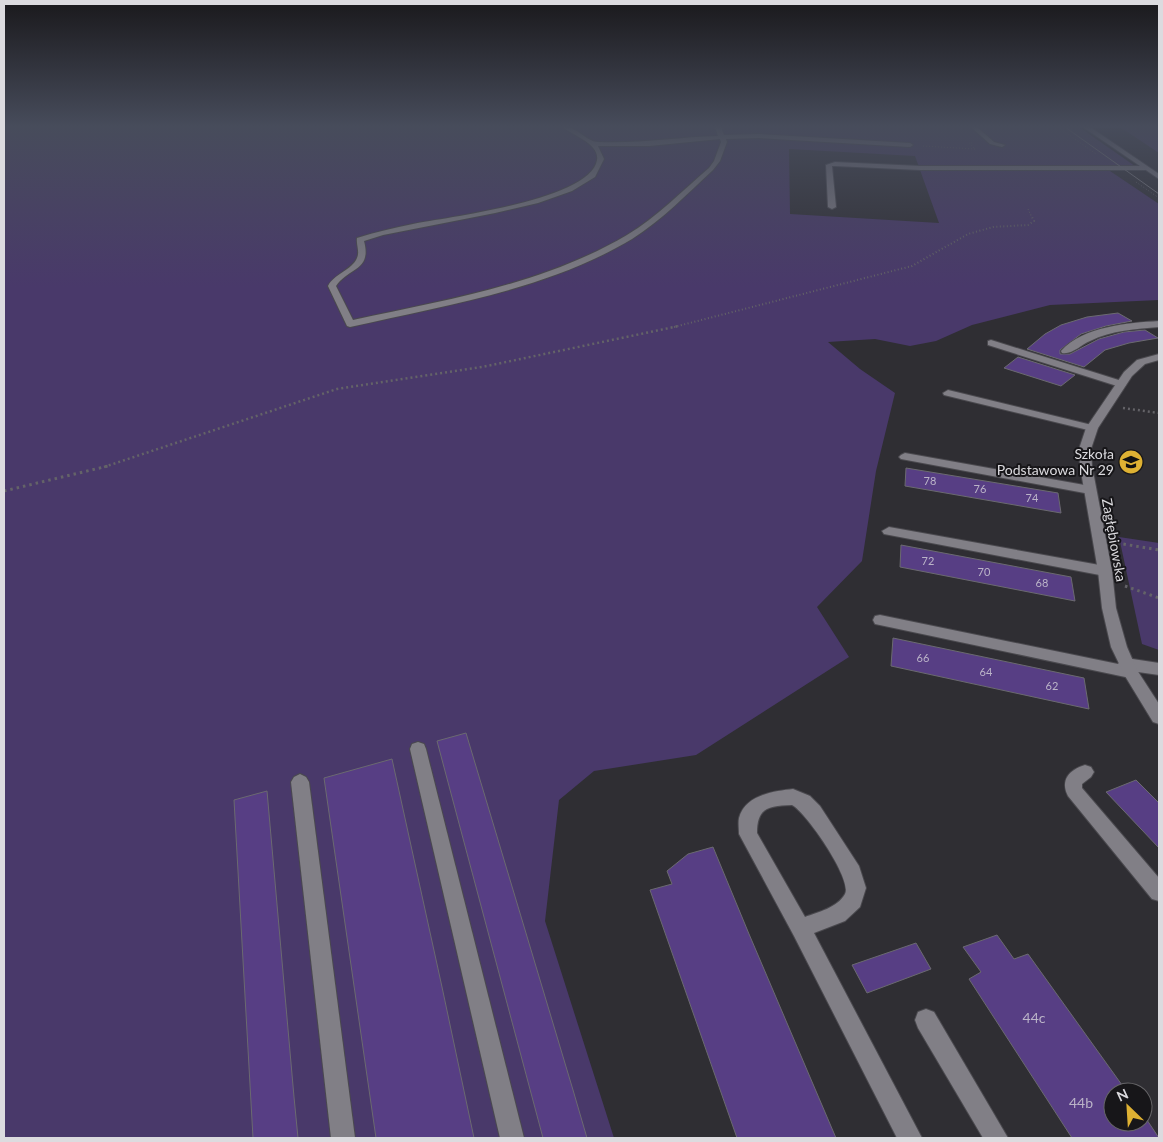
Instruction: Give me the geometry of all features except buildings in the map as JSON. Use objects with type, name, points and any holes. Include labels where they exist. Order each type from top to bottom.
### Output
[{"type":"street","points":[[588,180],[569,191],[539,201],[360,240],[364,252],[363,258],[334,282],[332,286],[350,324],[484,293],[553,271],[605,251],[645,226],[698,180]]},
{"type":"street","points":[[1066,351],[1079,341],[1107,331],[1159,322]]},
{"type":"street","points":[[991,343],[1121,384]]},
{"type":"street","name":"Zagłębiowska","points":[[1159,357],[1141,362],[1128,374],[1092,428],[1085,448],[1086,466],[1105,571],[1109,608],[1128,668],[1159,717]]},
{"type":"street","points":[[948,393],[1092,428]]},
{"type":"street","points":[[905,457],[1090,490]]},
{"type":"street","points":[[889,531],[1105,571]]},
{"type":"street","points":[[880,620],[1128,668],[1159,670]]},
{"type":"street","points":[[418,749],[512,1138]]},
{"type":"street","points":[[1085,772],[1073,781],[1074,791],[1159,892]]},
{"type":"street","points":[[300,782],[343,1138]]},
{"type":"street","points":[[801,929],[838,914],[853,900],[856,888],[852,872],[814,812],[804,802],[794,797],[778,798],[756,806],[748,818],[748,834],[801,929],[910,1138]]},
{"type":"street","points":[[926,1020],[996,1138]]},
{"type":"lane","points":[[830,180],[832,207]]},
{"type":"path","points":[[4,491],[105,467],[337,389],[482,367],[671,328],[912,266],[925,261],[958,239],[982,228],[1028,225],[1034,221],[1028,209]]},
{"type":"path","points":[[1124,401],[1120,408],[1159,413]]},
{"type":"path","points":[[1112,542],[1159,550]]},
{"type":"path","points":[[1124,595],[1122,585],[1159,598]]},
{"type":"shaded area","points":[[4,180],[789,180],[790,214],[939,223],[924,180],[1124,180],[1159,204],[1159,300],[1050,305],[972,325],[936,341],[910,346],[875,339],[828,342],[860,369],[895,393],[876,471],[862,561],[817,607],[849,657],[696,755],[594,771],[559,800],[545,921],[614,1138],[4,1138]]},
{"type":"shaded area","points":[[1119,537],[1159,543],[1159,650],[1142,644]]},
{"type":"tram line","points":[[1140,180],[1159,194]]},
{"type":"place","name":"Szkoła Podstawowa Nr 29","points":[[1131,462]]}]
